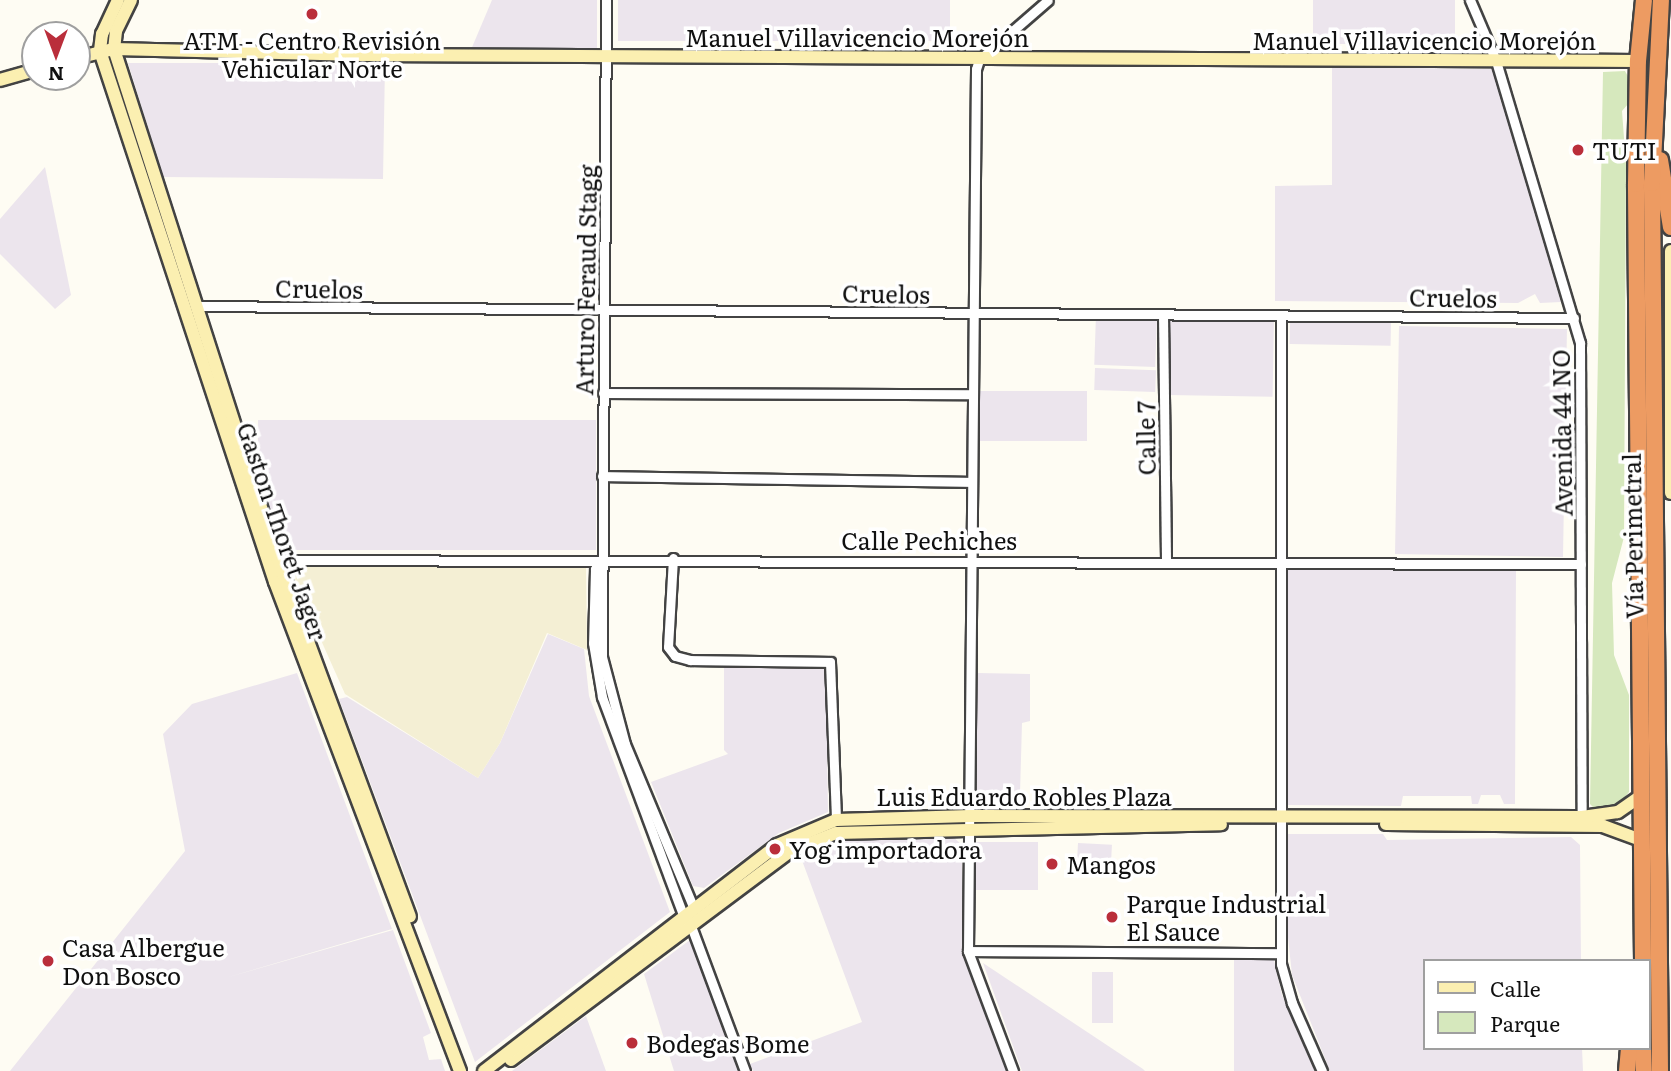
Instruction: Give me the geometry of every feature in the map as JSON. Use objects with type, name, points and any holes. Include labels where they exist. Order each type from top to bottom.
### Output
[{"type":"highway","name":"Vía Perimetral","points":[[1641,959],[1638,61],[1644,0]]},
{"type":"highway","name":"Vía Perimetral","points":[[1660,1071],[1654,124],[1661,0]]},
{"type":"highway","points":[[1654,124],[1671,227]]},
{"type":"highway","points":[[1659,909],[1671,891]]},
{"type":"highway","points":[[1627,1071],[1629,1050]]},
{"type":"highway","points":[[1643,1050],[1644,1071]]},
{"type":"street","points":[[107,50],[102,34],[118,0]]},
{"type":"street","points":[[107,50],[131,0]]},
{"type":"street","name":"Arturo Feraud Stagg","points":[[606,0],[601,560],[605,570],[602,657],[609,695],[745,1071]]},
{"type":"street","points":[[1013,1071],[968,951],[973,313],[979,60],[1048,0]]},
{"type":"street","name":"Avenida 44 NO","points":[[1470,0],[1496,61],[1580,342],[1582,817]]},
{"type":"street","name":"Manuel Villavicencio Morejón","points":[[91,54],[107,50],[979,60],[1638,61]]},
{"type":"street","name":"Gaston Thoret Jager","points":[[107,50],[198,306],[278,560],[467,1071]]},
{"type":"street","name":"Gaston Thoret Jager","points":[[107,50],[275,582],[460,1071]]},
{"type":"street","points":[[0,80],[21,74]]},
{"type":"street","name":"Vía Perimetral","points":[[1671,251],[1671,490]]},
{"type":"street","name":"Cruelos","points":[[198,306],[1574,318]]},
{"type":"street","name":"Calle 7","points":[[1163,314],[1167,561]]},
{"type":"street","points":[[1281,315],[1281,953],[1292,1003],[1322,1071]]},
{"type":"street","points":[[603,393],[972,394]]},
{"type":"street","points":[[602,476],[972,482]]},
{"type":"street","points":[[673,558],[668,647],[675,656],[690,660],[830,662],[835,820]]},
{"type":"street","name":"Calle Pechiches","points":[[278,560],[673,558],[1581,564]]},
{"type":"street","name":"Luis Eduardo Robles Plaza","points":[[497,1071],[777,845],[835,820],[970,822],[1582,817],[1618,812],[1641,796]]},
{"type":"street","name":"Luis Eduardo Robles Plaza","points":[[1280,820],[1603,826],[1641,840]]},
{"type":"street","name":"Luis Eduardo Robles Plaza","points":[[484,1071],[690,917],[790,851],[835,833],[970,822]]},
{"type":"street","points":[[968,951],[1281,953]]},
{"type":"shaded area","points":[[492,0],[597,0],[597,50],[470,52]]},
{"type":"shaded area","points":[[618,0],[950,0],[950,41],[618,41]]},
{"type":"shaded area","points":[[1313,0],[1455,0],[1455,44],[1313,44]]},
{"type":"shaded area","points":[[128,63],[273,63],[278,80],[300,81],[296,64],[385,65],[383,179],[163,177]]},
{"type":"shaded area","points":[[1332,67],[1492,69],[1561,302],[1540,303],[1535,294],[1518,303],[1275,301],[1275,186],[1332,185]]},
{"type":"shaded area","points":[[45,167],[71,295],[55,309],[0,254],[0,219]]},
{"type":"shaded area","points":[[1096,314],[1157,316],[1155,367],[1094,365]]},
{"type":"shaded area","points":[[1170,316],[1274,318],[1273,397],[1169,395]]},
{"type":"shaded area","points":[[1290,320],[1391,322],[1391,346],[1290,344]]},
{"type":"shaded area","points":[[1399,326],[1567,329],[1563,557],[1395,554]]},
{"type":"shaded area","points":[[1095,368],[1156,370],[1155,392],[1094,390]]},
{"type":"shaded area","points":[[979,391],[1087,391],[1087,441],[979,441]]},
{"type":"shaded area","points":[[258,420],[596,420],[596,550],[258,550]]},
{"type":"shaded area","points":[[295,564],[586,566],[587,650],[547,633],[500,743],[478,778],[345,694],[291,573]]},
{"type":"shaded area","points":[[1288,567],[1516,568],[1515,804],[1504,804],[1500,795],[1481,795],[1478,804],[1472,804],[1471,796],[1403,796],[1401,806],[1288,805]]},
{"type":"shaded area","points":[[548,634],[584,649],[589,696],[670,912],[475,1062],[339,699],[347,697],[478,778],[500,743]]},
{"type":"shaded area","points":[[819,662],[826,669],[828,812],[779,833],[704,888],[693,886],[651,782],[728,754],[724,750],[724,663]]},
{"type":"shaded area","points":[[297,673],[392,929],[225,978],[393,930],[431,1033],[423,1037],[429,1060],[441,1059],[445,1071],[10,1071],[185,851],[163,734],[192,704]]},
{"type":"shaded area","points":[[977,673],[1030,674],[1030,721],[1022,723],[1020,794],[976,794]]},
{"type":"shaded area","points":[[1288,834],[1383,834],[1387,840],[1571,837],[1580,845],[1581,959],[1422,959],[1422,1050],[1582,1050],[1583,1071],[1330,1071],[1292,975],[1287,928]]},
{"type":"shaded area","points":[[952,836],[962,845],[962,949],[1007,1071],[753,1071],[750,1064],[862,1022],[800,855],[859,837]]},
{"type":"shaded area","points":[[973,842],[1038,842],[1038,890],[973,890]]},
{"type":"shaded area","points":[[1078,843],[1112,845],[1111,862],[1077,860]]},
{"type":"shaded area","points":[[690,940],[695,946],[738,1071],[674,1071],[644,974]]},
{"type":"shaded area","points":[[1234,956],[1274,960],[1282,995],[1316,1071],[1234,1071]]},
{"type":"shaded area","points":[[983,963],[1143,1069],[1145,1071],[1022,1071]]},
{"type":"shaded area","points":[[1092,972],[1113,972],[1113,1023],[1092,1023]]},
{"type":"shaded area","points":[[586,1016],[606,1071],[512,1071]]},
{"type":"green space","points":[[1625,71],[1630,80],[1628,104],[1622,111],[1626,165],[1624,537],[1612,583],[1614,655],[1629,695],[1629,792],[1617,807],[1596,810],[1590,804],[1603,72]]},
{"type":"place","name":"ATM - Centro Revisión Vehicular Norte","points":[[312,14]]},
{"type":"place","name":"TUTI","points":[[1578,150]]},
{"type":"place","name":"Yog importadora","points":[[775,849]]},
{"type":"place","name":"Mangos","points":[[1052,864]]},
{"type":"place","name":"Parque Industrial El Sauce","points":[[1112,917]]},
{"type":"place","name":"Casa Albergue Don Bosco","points":[[48,961]]},
{"type":"place","name":"Bodegas Bome","points":[[632,1043]]}]
